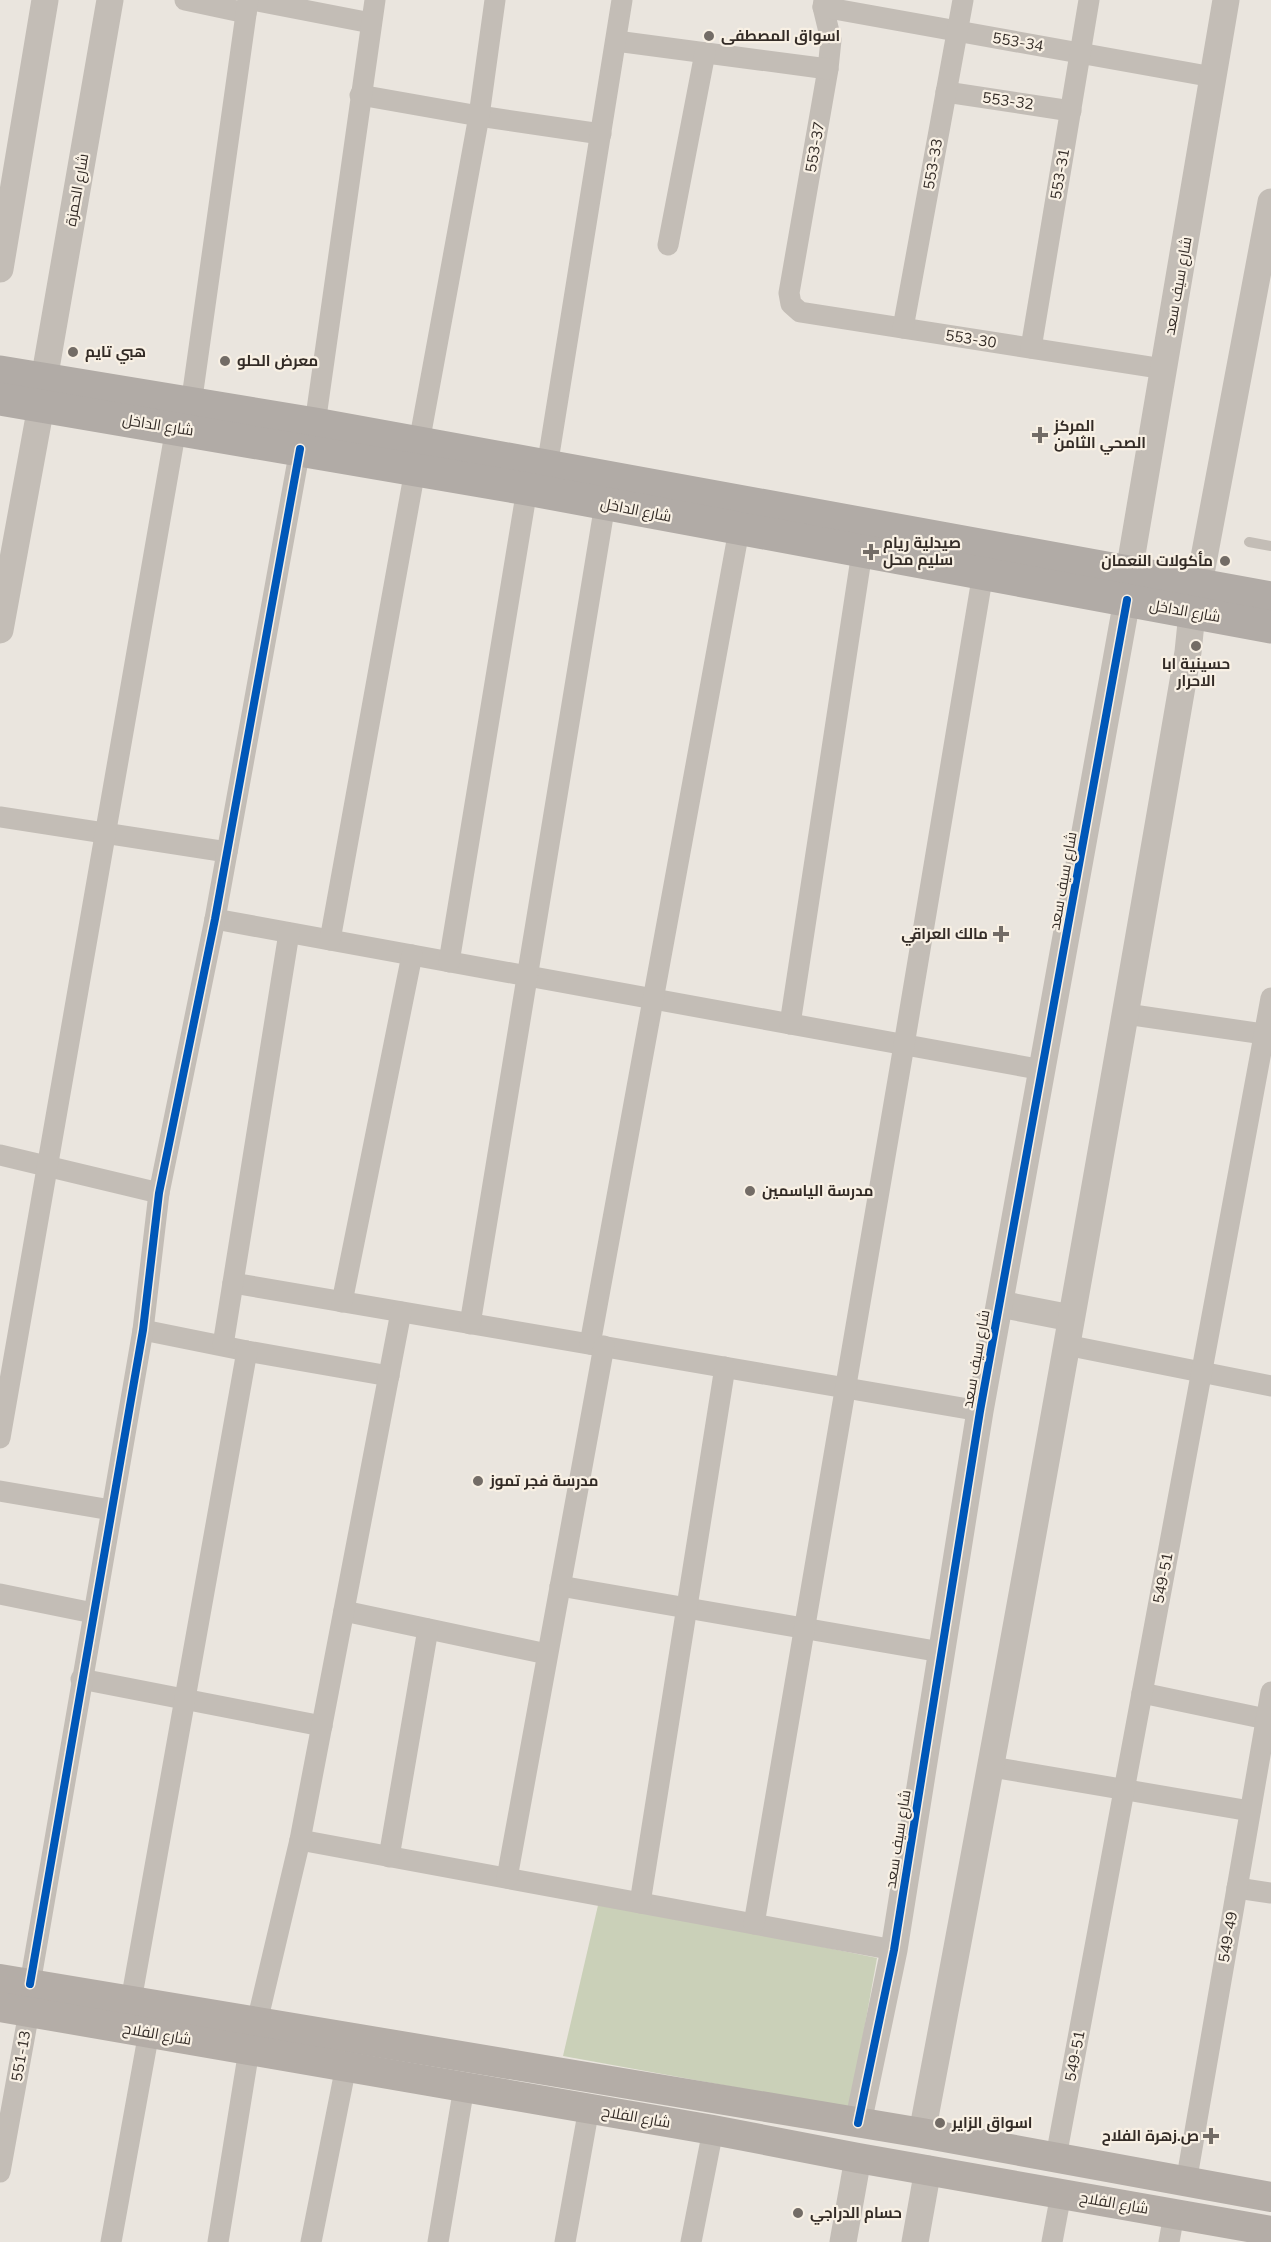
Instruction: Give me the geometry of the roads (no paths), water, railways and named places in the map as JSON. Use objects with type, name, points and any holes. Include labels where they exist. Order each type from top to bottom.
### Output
[{"type":"main road","name":"شارع الداخل","points":[[0,372],[42,393],[417,456],[1128,586],[1196,598],[1271,597]]},
{"type":"main road","name":"شارع الداخل","points":[[0,399],[42,393]]},
{"type":"main road","name":"شارع الداخل","points":[[537,478],[605,504],[739,530],[983,573],[1128,586]]},
{"type":"main road","name":"شارع الداخل","points":[[1196,598],[1271,627]]},
{"type":"main road","name":"شارع الفلاح","points":[[0,1979],[29,1998],[149,2032],[253,2036],[858,2123],[1271,2197]]},
{"type":"main road","name":"شارع الفلاح","points":[[0,2007],[29,1998],[131,2001],[253,2036],[346,2066],[1061,2194],[1172,2228],[1271,2231]]},
{"type":"street","points":[[0,269],[8,171],[45,0]]},
{"type":"street","name":"شارع الحمزة","points":[[0,630],[110,0]]},
{"type":"street","points":[[185,0],[249,4],[371,24]]},
{"type":"street","name":"551-13","points":[[0,2172],[81,1679],[143,1330],[159,1193],[215,919],[307,437],[375,0]]},
{"type":"street","points":[[330,940],[479,116],[495,0]]},
{"type":"street","points":[[449,962],[601,134],[622,0]]},
{"type":"street","name":"553-33","points":[[903,328],[963,0]]},
{"type":"street","name":"553-31","points":[[1031,348],[1089,0]]},
{"type":"street","name":"شارع سيف سعد","points":[[858,2123],[894,1950],[980,1411],[1128,586],[1226,0]]},
{"type":"street","name":"553-34","points":[[824,3],[957,31],[1213,77]]},
{"type":"street","name":"553-37","points":[[789,293],[828,69],[831,40],[824,3]]},
{"type":"street","points":[[0,1438],[106,833],[183,416],[249,4]]},
{"type":"street","points":[[616,41],[828,69]]},
{"type":"street","points":[[668,245],[705,53]]},
{"type":"street","name":"553-32","points":[[946,92],[1071,111]]},
{"type":"street","points":[[360,95],[601,134]]},
{"type":"street","points":[[922,2133],[992,1767],[1126,1014],[1196,598],[1271,201]]},
{"type":"street","name":"553-30","points":[[789,293],[791,304],[800,312],[1164,369]]},
{"type":"street","points":[[470,1324],[605,504]]},
{"type":"street","points":[[507,1878],[560,1586],[652,999],[739,530]]},
{"type":"street","points":[[790,1024],[862,552]]},
{"type":"street","points":[[754,1924],[983,573]]},
{"type":"street","points":[[0,817],[227,852]]},
{"type":"street","points":[[215,919],[1043,1070]]},
{"type":"street","points":[[223,1345],[289,933]]},
{"type":"street","points":[[342,1302],[412,955]]},
{"type":"street","name":"549-51","points":[[1056,2157],[1202,1372],[1268,1034],[1271,998]]},
{"type":"street","points":[[1126,1014],[1268,1034]]},
{"type":"street","points":[[0,1155],[159,1193]]},
{"type":"street","points":[[233,1283],[980,1411]]},
{"type":"street","points":[[1000,1304],[1071,1318]]},
{"type":"street","points":[[218,2242],[253,2036],[300,1840],[401,1312]]},
{"type":"street","points":[[143,1330],[389,1376]]},
{"type":"street","points":[[1066,1345],[1271,1386]]},
{"type":"street","points":[[131,2001],[247,1351]]},
{"type":"street","points":[[640,1903],[725,1367]]},
{"type":"street","points":[[0,1491],[111,1510]]},
{"type":"street","points":[[560,1586],[941,1652]]},
{"type":"street","points":[[0,1594],[93,1613]]},
{"type":"street","points":[[344,1611],[547,1654]]},
{"type":"street","points":[[389,1857],[428,1629]]},
{"type":"street","points":[[81,1679],[322,1726]]},
{"type":"street","name":"549-49","points":[[1186,2182],[1271,1692]]},
{"type":"street","points":[[1142,1693],[1266,1719]]},
{"type":"street","points":[[992,1767],[1250,1811]]},
{"type":"street","points":[[300,1840],[894,1950]]},
{"type":"street","points":[[1237,1888],[1271,1893]]},
{"type":"street","points":[[111,2242],[149,2032]]},
{"type":"street","points":[[311,2242],[346,2066]]},
{"type":"street","points":[[438,2242],[464,2087]]},
{"type":"street","points":[[565,2242],[589,2108]]},
{"type":"street","points":[[691,2242],[713,2130]]},
{"type":"street","points":[[843,2242],[858,2158]]},
{"type":"street","points":[[915,2242],[928,2169]]},
{"type":"street","points":[[1052,2242],[1061,2194]]},
{"type":"lane","points":[[1249,542],[1271,546]]},
{"type":"place","name":"اسواق المصطفى","points":[[709,36]]},
{"type":"place","name":"هبي تايم","points":[[73,352]]},
{"type":"place","name":"معرض الحلو","points":[[225,361]]},
{"type":"place","name":"المركز الصحي الثامن","points":[[1040,435]]},
{"type":"place","name":"صيدلية ريام سليم محل","points":[[871,552]]},
{"type":"place","name":"مأكولات النعمان","points":[[1225,561]]},
{"type":"place","name":"حسينية ابا الاحرار","points":[[1196,646]]},
{"type":"place","name":"مالك العراقي","points":[[1001,934]]},
{"type":"place","name":"مدرسة الياسمين","points":[[750,1191]]},
{"type":"place","name":"مدرسة فجر تموز","points":[[478,1481]]},
{"type":"place","name":"اسواق الزاير","points":[[940,2123]]},
{"type":"place","name":"ص.زهرة الفلاح","points":[[1211,2136]]},
{"type":"place","name":"حسام الدراجي","points":[[798,2213]]}]
